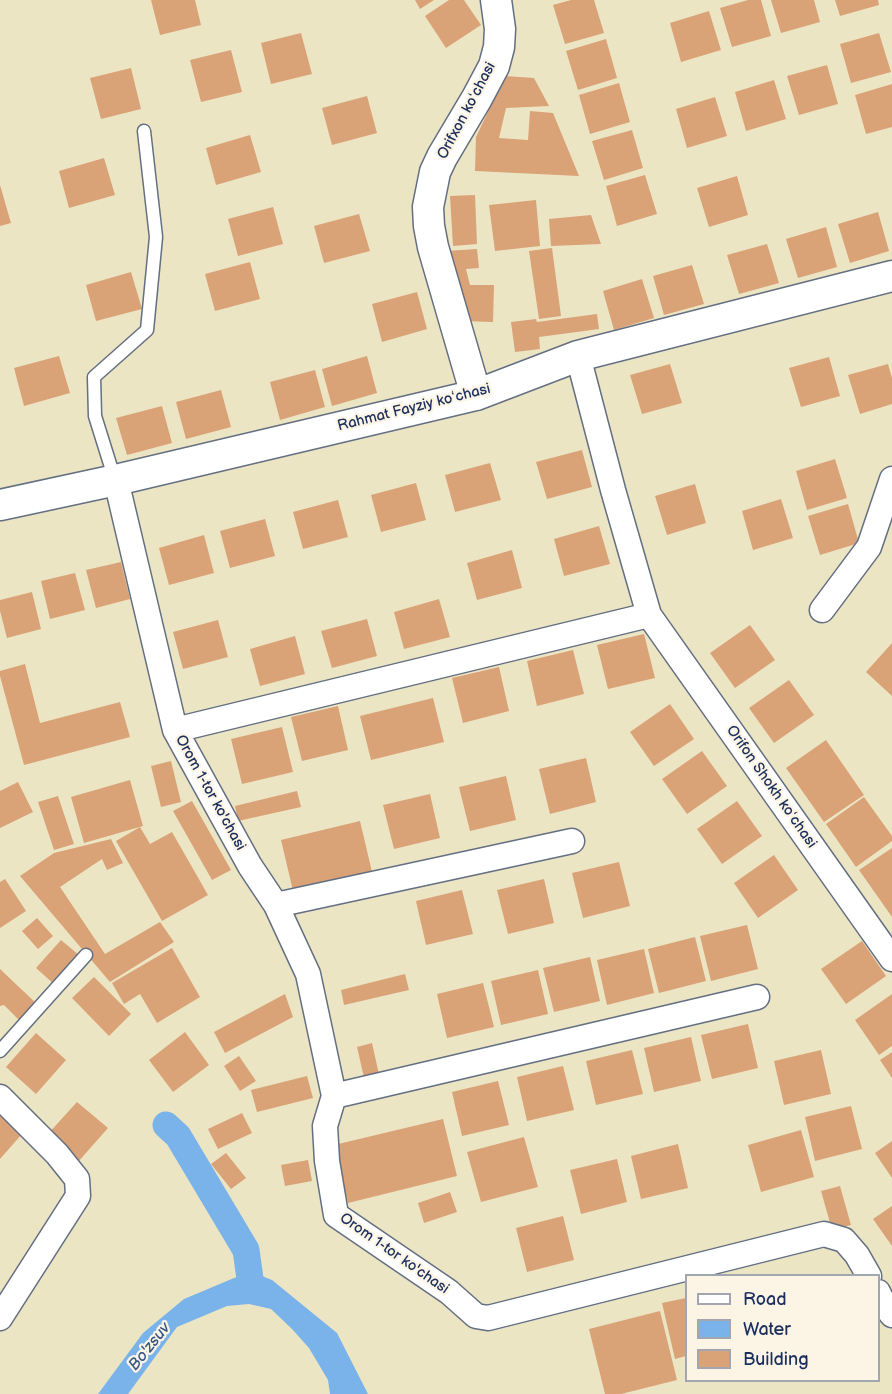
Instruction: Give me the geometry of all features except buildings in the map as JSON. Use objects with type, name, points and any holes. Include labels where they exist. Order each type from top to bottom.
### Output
[{"type":"street","name":"Orifxon koʻchasi","points":[[476,395],[434,247],[429,226],[428,207],[435,172],[442,157],[494,66],[499,47],[500,29],[496,0]]},
{"type":"street","name":"Rahmat Fayziy koʻchasi","points":[[0,505],[476,395],[578,356],[892,276]]},
{"type":"street","name":"Orifon Shokh koʻchasi","points":[[578,356],[649,615],[892,959]]},
{"type":"street","points":[[822,610],[869,547],[892,479]]},
{"type":"street","name":"Orom 1-tor ko'chasi","points":[[116,480],[175,730],[250,866],[276,905],[308,974],[334,1096],[325,1126],[327,1161],[336,1215],[448,1292],[476,1316],[488,1318],[824,1233],[844,1240],[868,1274]]},
{"type":"street","points":[[175,730],[649,615]]},
{"type":"street","points":[[276,905],[572,841]]},
{"type":"street","points":[[334,1096],[757,997]]},
{"type":"street","points":[[0,1097],[57,1154],[77,1179],[78,1196],[0,1318]]},
{"type":"street","points":[[880,1294],[892,1315]]},
{"type":"lane","points":[[116,480],[95,416],[93,377],[147,330],[156,237],[144,131]]},
{"type":"lane","points":[[0,1051],[86,955]]},
{"type":"water","name":"Bo'zsuv","points":[[254,1273],[272,1280],[337,1333],[368,1394],[330,1394],[328,1380],[309,1348],[292,1329],[271,1309],[249,1304],[227,1306],[177,1327],[128,1394],[98,1394],[143,1333],[184,1299],[234,1278]]},
{"type":"waterway","points":[[166,1125],[178,1136],[246,1250],[251,1286]]}]
